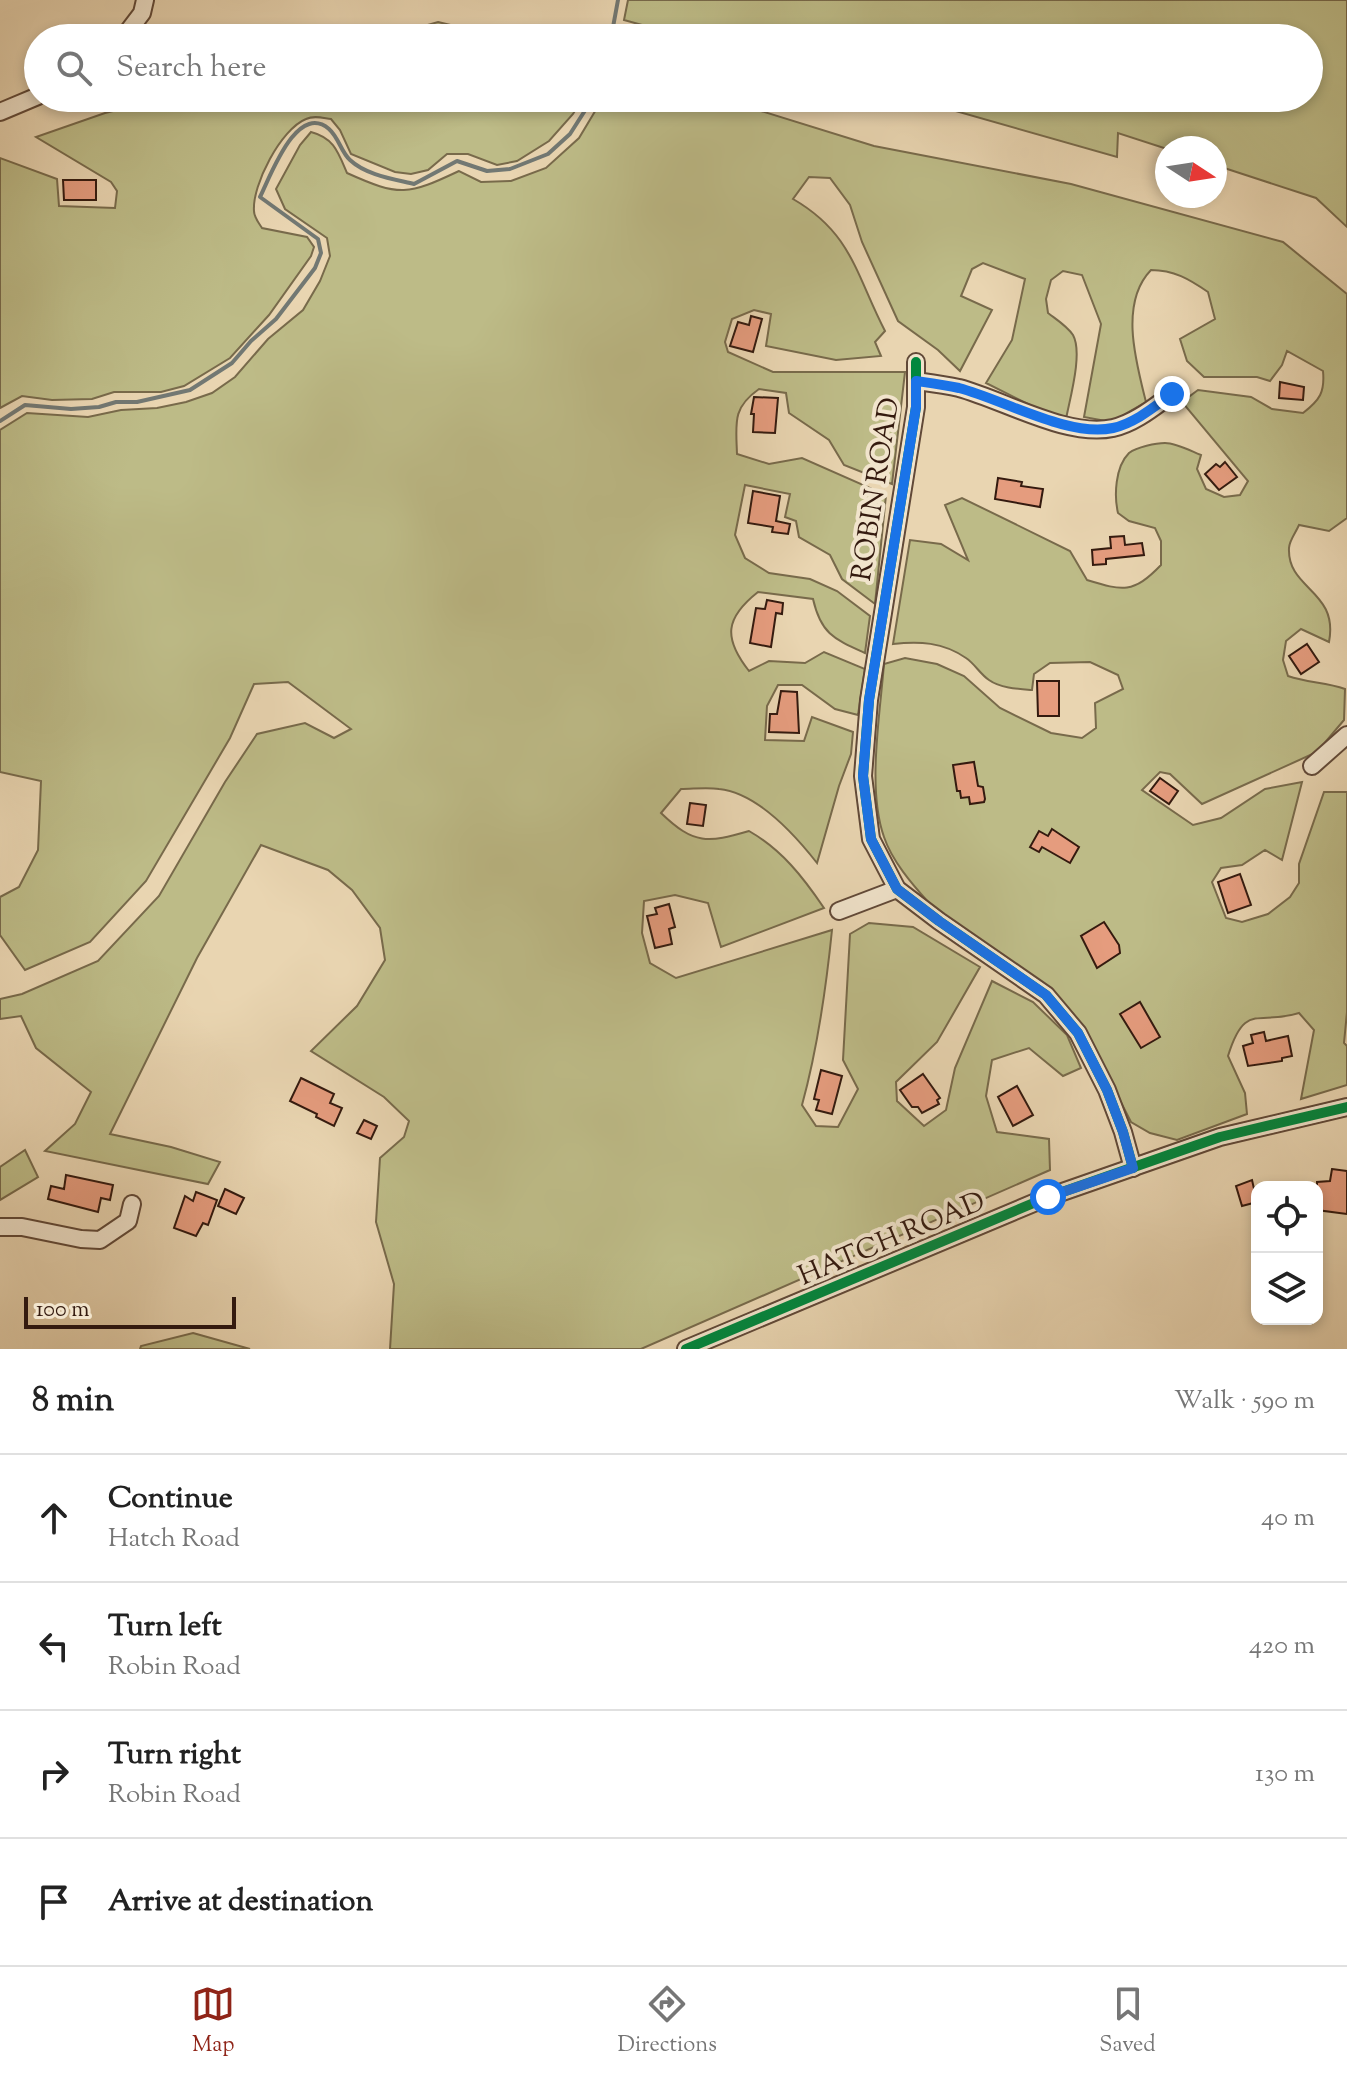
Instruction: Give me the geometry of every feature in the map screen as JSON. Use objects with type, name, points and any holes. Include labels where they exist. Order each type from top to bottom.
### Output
[{"type":"street","points":[[134,24],[142,13],[145,0]]},
{"type":"street","points":[[0,112],[24,102]]},
{"type":"street","name":"ROBIN ROAD","points":[[916,362],[916,407],[869,700],[863,776],[871,839],[897,889],[1046,995],[1078,1033],[1107,1090],[1133,1168]]},
{"type":"street","name":"ROBIN ROAD","points":[[916,381],[958,388],[1055,422],[1098,428],[1112,428],[1135,420],[1172,394]]},
{"type":"street","points":[[1312,766],[1347,735]]},
{"type":"street","points":[[839,911],[897,889]]},
{"type":"street","name":"HATCH ROAD","points":[[686,1349],[1048,1197],[1220,1137],[1347,1107]]},
{"type":"street","points":[[0,1227],[22,1227],[100,1240],[128,1221],[132,1204]]},
{"type":"shaded area","points":[[628,0],[1347,0],[1347,227],[1316,198],[1227,169],[1227,136],[1155,136],[1155,145],[1118,133],[1117,157],[959,112],[1323,112],[1323,24],[638,24],[624,20]]},
{"type":"shaded area","points":[[574,112],[549,141],[517,161],[497,165],[468,154],[447,154],[428,170],[411,174],[395,172],[351,154],[331,119],[306,119],[287,134],[270,159],[258,187],[254,211],[262,228],[307,237],[314,247],[311,256],[269,315],[230,358],[184,386],[161,392],[114,392],[92,399],[52,400],[22,396],[0,408],[0,158],[57,179],[59,206],[115,208],[117,191],[111,182],[36,137],[105,113]]},
{"type":"shaded area","points":[[595,112],[764,112],[874,146],[1071,184],[1283,242],[1347,294],[1347,518],[1329,531],[1299,525],[1289,548],[1296,573],[1327,611],[1329,642],[1301,629],[1286,641],[1283,660],[1288,676],[1345,689],[1344,720],[1317,752],[1202,804],[1170,774],[1160,772],[1142,790],[1193,825],[1221,818],[1265,789],[1302,782],[1282,860],[1265,850],[1242,865],[1221,868],[1212,882],[1226,918],[1242,922],[1268,914],[1290,897],[1299,883],[1299,864],[1324,792],[1347,792],[1347,1012],[1344,1043],[1347,1046],[1347,1085],[1301,1099],[1314,1030],[1299,1013],[1254,1019],[1240,1028],[1228,1056],[1245,1093],[1247,1114],[1177,1140],[1150,1133],[1131,1122],[1086,1034],[929,903],[903,872],[884,837],[875,775],[884,664],[905,658],[937,664],[964,676],[1000,708],[1051,733],[1082,738],[1096,728],[1095,703],[1123,689],[1118,675],[1090,662],[1050,663],[1034,674],[1032,690],[1009,688],[989,680],[969,660],[949,649],[921,643],[893,644],[910,540],[941,544],[968,560],[945,505],[962,498],[1070,551],[1087,580],[1127,588],[1143,581],[1161,565],[1161,541],[1155,528],[1129,521],[1118,513],[1117,482],[1121,466],[1129,453],[1161,443],[1183,448],[1201,455],[1197,469],[1206,489],[1224,497],[1240,495],[1248,481],[1182,402],[1198,390],[1251,397],[1272,409],[1303,413],[1320,395],[1323,371],[1287,351],[1282,365],[1270,381],[1257,377],[1204,377],[1187,361],[1180,339],[1215,319],[1208,292],[1181,276],[1151,270],[1135,299],[1133,316],[1135,351],[1146,402],[1111,422],[1084,417],[1101,324],[1082,275],[1063,271],[1051,280],[1046,299],[1048,313],[1073,335],[1077,353],[1075,376],[1066,419],[1042,411],[986,383],[1012,340],[1025,279],[983,263],[972,269],[961,296],[992,310],[960,371],[938,350],[898,321],[862,242],[850,205],[830,178],[809,177],[793,199],[828,226],[850,257],[885,331],[875,342],[881,356],[836,360],[766,346],[771,314],[754,310],[732,319],[725,342],[728,352],[773,372],[905,372],[892,484],[844,465],[829,440],[789,413],[786,393],[759,389],[744,403],[736,425],[737,454],[769,464],[802,458],[886,495],[875,604],[842,579],[830,555],[799,537],[796,521],[785,517],[790,494],[745,485],[735,535],[745,558],[769,573],[810,579],[837,591],[870,616],[865,653],[830,634],[820,620],[813,599],[758,592],[739,611],[731,629],[735,648],[749,671],[769,661],[805,663],[824,652],[865,669],[858,715],[835,709],[802,685],[778,685],[767,706],[765,740],[804,741],[812,717],[853,732],[851,754],[817,863],[774,817],[734,792],[714,788],[681,789],[661,813],[683,831],[702,838],[723,838],[749,831],[791,865],[824,908],[721,947],[708,903],[675,895],[644,901],[642,933],[650,963],[676,978],[832,930],[821,1018],[802,1105],[816,1126],[838,1127],[858,1089],[843,1060],[850,934],[869,923],[913,927],[980,967],[937,1042],[896,1082],[897,1101],[924,1126],[946,1110],[955,1068],[992,981],[1033,1002],[1067,1035],[1081,1068],[1063,1076],[1029,1048],[992,1060],[986,1096],[997,1132],[1049,1139],[1050,1170],[641,1349],[390,1349],[394,1284],[376,1222],[380,1158],[404,1137],[409,1121],[384,1097],[311,1051],[357,1006],[385,960],[380,928],[352,890],[328,870],[261,845],[197,958],[110,1134],[171,1147],[220,1162],[208,1184],[45,1151],[75,1124],[91,1092],[36,1048],[21,1016],[0,1019],[0,999],[22,994],[98,961],[159,896],[225,782],[257,734],[305,723],[334,738],[351,729],[288,682],[254,684],[230,738],[146,881],[90,942],[25,970],[0,935],[0,897],[19,887],[38,850],[41,781],[0,772],[0,430],[27,413],[88,417],[186,402],[212,393],[235,377],[268,339],[303,310],[330,256],[327,238],[285,209],[276,189],[300,145],[311,132],[330,142],[347,173],[392,189],[415,189],[459,171],[481,182],[511,181],[546,168],[579,138]]},
{"type":"shaded area","points":[[25,1150],[38,1177],[0,1200],[0,1167]]},
{"type":"shaded area","points":[[193,1333],[250,1349],[140,1349],[141,1346]]},
{"type":"building","points":[[63,180],[96,180],[96,200],[64,200]]},
{"type":"building","points":[[751,316],[762,319],[753,352],[730,346],[738,322],[749,325]]},
{"type":"building","points":[[1280,382],[1304,387],[1303,400],[1279,398]]},
{"type":"building","points":[[754,397],[778,398],[775,433],[753,432],[754,414],[751,414]]},
{"type":"building","points":[[1225,462],[1237,477],[1219,490],[1205,474],[1216,464],[1220,467]]},
{"type":"building","points":[[998,478],[1043,489],[1040,507],[995,499]]},
{"type":"building","points":[[753,491],[780,496],[776,521],[790,524],[788,534],[772,532],[773,527],[748,523]]},
{"type":"building","points":[[1124,536],[1125,545],[1142,543],[1144,555],[1106,559],[1106,564],[1093,565],[1092,550],[1111,548],[1110,537]]},
{"type":"building","points":[[767,600],[783,603],[782,614],[776,613],[771,647],[750,643],[756,608],[765,609]]},
{"type":"building","points":[[1307,644],[1319,662],[1301,674],[1289,656]]},
{"type":"building","points":[[1037,681],[1059,681],[1059,716],[1038,716]]},
{"type":"building","points":[[781,691],[797,692],[799,733],[769,732],[770,714],[777,714]]},
{"type":"building","points":[[974,762],[978,786],[983,787],[985,799],[984,802],[970,804],[969,797],[961,798],[960,791],[957,791],[953,765]]},
{"type":"building","points":[[1160,778],[1178,791],[1169,804],[1150,791]]},
{"type":"building","points":[[690,803],[706,805],[703,826],[687,824]]},
{"type":"building","points":[[1052,829],[1079,847],[1070,863],[1042,847],[1039,852],[1030,847],[1039,831],[1048,836]]},
{"type":"building","points":[[1240,874],[1251,905],[1228,913],[1218,882]]},
{"type":"building","points":[[669,904],[675,927],[669,929],[672,944],[655,948],[647,916],[657,914],[655,908]]},
{"type":"building","points":[[1104,922],[1119,945],[1120,953],[1097,968],[1081,936]]},
{"type":"building","points":[[1140,1002],[1160,1037],[1141,1048],[1120,1014]]},
{"type":"building","points":[[1264,1032],[1266,1041],[1288,1036],[1292,1056],[1282,1058],[1282,1061],[1248,1066],[1243,1046],[1253,1043],[1251,1035]]},
{"type":"building","points":[[821,1070],[842,1076],[832,1114],[816,1110],[819,1100],[814,1099]]},
{"type":"building","points":[[923,1074],[940,1098],[937,1100],[939,1104],[922,1113],[918,1107],[912,1107],[900,1090]]},
{"type":"building","points":[[301,1078],[334,1094],[330,1103],[342,1108],[334,1126],[290,1101]]},
{"type":"building","points":[[1017,1086],[1033,1115],[1013,1126],[998,1097]]},
{"type":"building","points":[[364,1120],[377,1126],[371,1139],[357,1133]]},
{"type":"building","points":[[1332,1169],[1347,1171],[1347,1214],[1323,1211],[1323,1182],[1330,1181]]},
{"type":"building","points":[[66,1175],[113,1185],[110,1200],[101,1198],[98,1212],[48,1199],[51,1186],[64,1189]]},
{"type":"building","points":[[1252,1180],[1251,1204],[1242,1206],[1236,1186]]},
{"type":"building","points":[[225,1189],[244,1198],[236,1214],[218,1206]]},
{"type":"building","points":[[196,1192],[217,1200],[208,1225],[203,1223],[196,1236],[174,1228],[185,1196],[193,1201]]},
{"type":"waterway","points":[[614,24],[618,0]]},
{"type":"waterway","points":[[0,421],[25,405],[71,409],[99,407],[190,390],[232,363],[276,319],[315,268],[321,253],[318,239],[260,197],[278,159],[296,133],[306,125],[317,123],[329,129],[347,157],[356,165],[380,176],[414,184],[457,161],[487,171],[510,169],[548,154],[570,134],[584,112]]},
{"type":"cycle path","points":[[916,362],[916,407],[869,700],[863,776],[871,839],[897,889],[1046,995],[1078,1033],[1107,1090],[1133,1168]]},
{"type":"cycle path","points":[[686,1349],[1048,1197],[1220,1137],[1347,1107]]},
{"type":"route","points":[[1048,1197],[1133,1168],[1107,1090],[1078,1033],[1046,995],[897,889],[871,839],[863,776],[869,700],[916,407],[916,381],[958,388],[1055,422],[1098,428],[1112,428],[1135,420],[1172,394]]}]
